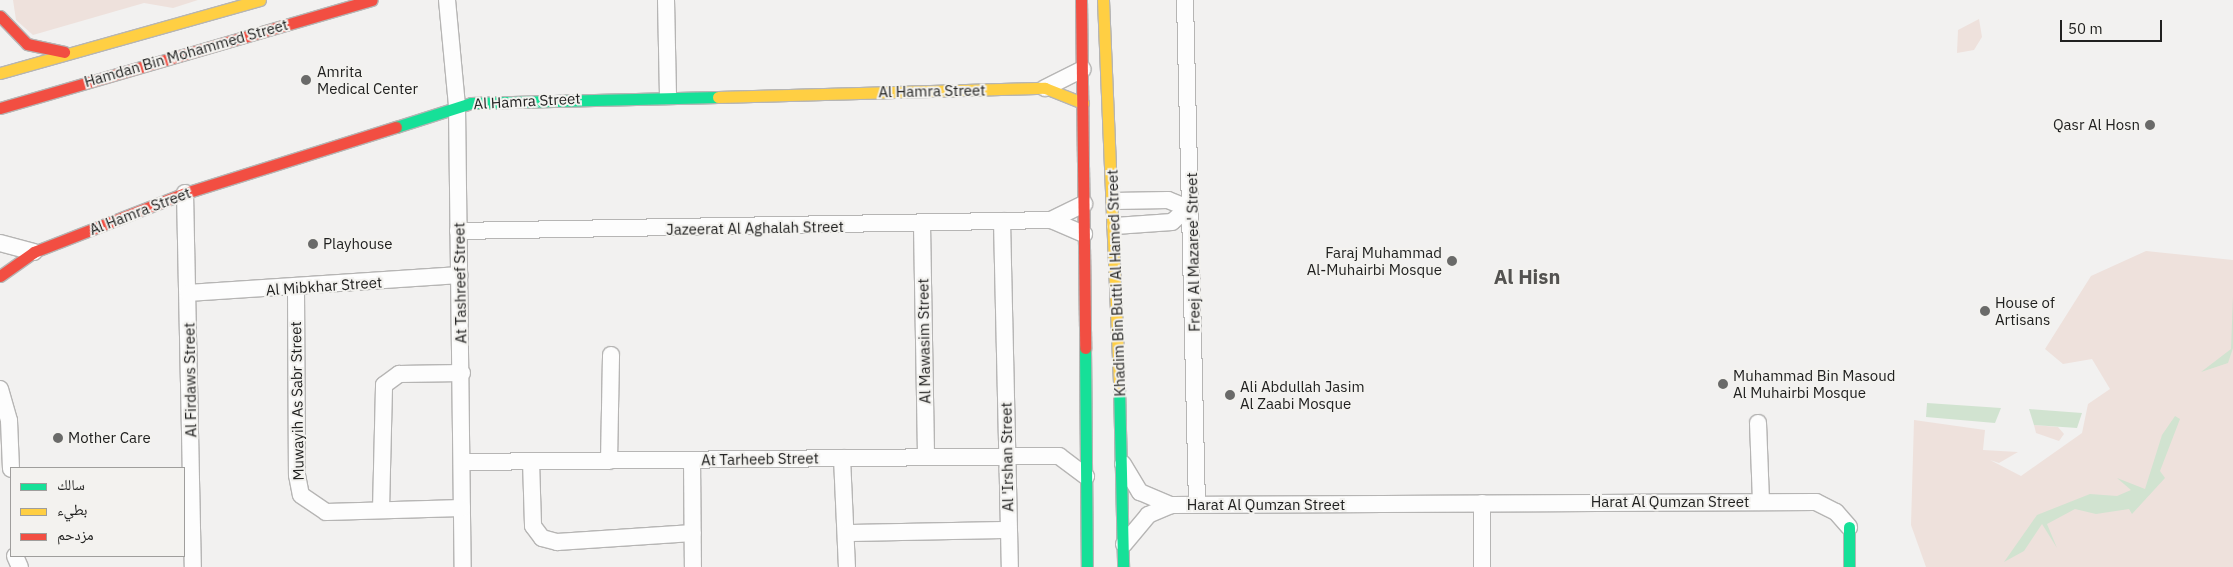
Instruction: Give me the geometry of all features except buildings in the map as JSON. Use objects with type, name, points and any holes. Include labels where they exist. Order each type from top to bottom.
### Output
[{"type":"street","name":"Hamdan Bin Mohammed Street","points":[[0,74],[260,0]]},
{"type":"street","name":"Hamdan Bin Mohammed Street","points":[[0,108],[372,0]]},
{"type":"street","name":"At Tashreef Street","points":[[447,0],[457,106],[462,373],[463,567]]},
{"type":"street","points":[[666,0],[668,96]]},
{"type":"street","name":"Khadim Bin Butti Al Hamed Street","points":[[1081,0],[1084,103],[1087,567]]},
{"type":"street","name":"Khadim Bin Butti Al Hamed Street","points":[[1103,0],[1115,226],[1124,544],[1123,567]]},
{"type":"street","name":"Freej Al Mazaree' Street","points":[[1185,0],[1198,504]]},
{"type":"street","points":[[0,16],[27,44],[75,52]]},
{"type":"street","name":"Al Hamra Street","points":[[1045,88],[1083,69]]},
{"type":"street","name":"Al Hamra Street","points":[[0,276],[34,252],[185,193],[457,106],[668,96],[1045,88],[1084,103]]},
{"type":"street","name":"Al Firdaws Street","points":[[185,193],[193,567]]},
{"type":"street","points":[[1114,201],[1168,200],[1188,208],[1172,222],[1115,226]]},
{"type":"street","name":"Jazeerat Al Aghalah Street","points":[[1050,220],[1084,204]]},
{"type":"street","name":"Jazeerat Al Aghalah Street","points":[[458,231],[922,225],[1050,220],[1084,234]]},
{"type":"street","name":"Al 'Irshan Street","points":[[846,533],[1008,530],[1002,221]]},
{"type":"street","name":"Al Mawasim Street","points":[[922,225],[926,457]]},
{"type":"street","points":[[0,242],[34,252]]},
{"type":"street","name":"Al Mibkhar Street","points":[[188,293],[296,289],[459,275]]},
{"type":"street","name":"Muwayih As Sabr Street","points":[[296,289],[300,490],[308,503],[326,512],[462,508]]},
{"type":"street","points":[[609,461],[611,355]]},
{"type":"street","points":[[382,510],[384,385],[399,374],[462,373]]},
{"type":"street","points":[[0,389],[9,420],[11,467]]},
{"type":"street","points":[[1758,423],[1760,502]]},
{"type":"street","points":[[1086,431],[1059,456],[1086,476]]},
{"type":"street","name":"At Tarheeb Street","points":[[462,462],[1059,456]]},
{"type":"street","points":[[842,458],[847,567]]},
{"type":"street","points":[[692,460],[693,567]]},
{"type":"street","points":[[531,461],[533,526],[542,538],[557,542],[693,533]]},
{"type":"street","name":"Harat Al Qumzan Street","points":[[1122,464],[1140,492],[1171,505]]},
{"type":"street","name":"Harat Al Qumzan Street","points":[[1124,544],[1148,515],[1171,505],[1198,504],[1816,502],[1836,512],[1849,527]]},
{"type":"street","points":[[1482,503],[1482,567]]},
{"type":"street","points":[[1849,527],[1849,567]]},
{"type":"street","points":[[1008,530],[1010,567]]},
{"type":"shaded area","points":[[13,0],[198,0],[173,8],[144,3],[33,35],[16,20]]},
{"type":"shaded area","points":[[1979,19],[1982,37],[1974,50],[1957,53],[1958,30]]},
{"type":"shaded area","points":[[2146,251],[2233,260],[2233,567],[1926,567],[1911,525],[1914,420],[1985,430],[1983,450],[2018,452],[1999,463],[1990,460],[2021,476],[2082,433],[2088,404],[2110,389],[2092,359],[2063,364],[2045,349],[2091,276]]},
{"type":"shaded area","points":[[2233,296],[2233,348],[2228,363],[2201,372],[2231,349]]},
{"type":"shaded area","points":[[1927,403],[2001,408],[1995,423],[1926,417]]},
{"type":"shaded area","points":[[2029,409],[2082,413],[2077,428],[2034,425]]},
{"type":"shaded area","points":[[2175,416],[2180,419],[2160,471],[2165,478],[2132,514],[2129,509],[2096,514],[2075,509],[2047,524],[2057,548],[2042,524],[2024,551],[2004,562],[2037,515],[2090,494],[2117,496],[2131,490],[2117,478],[2145,489],[2162,435]]},
{"type":"shaded area","points":[[2034,425],[2058,427],[2064,434],[2059,441],[2036,433]]},
{"type":"traffic: fast","points":[[396,127],[471,103],[718,97]]},
{"type":"traffic: fast","points":[[1085,348],[1087,567]]},
{"type":"traffic: fast","points":[[1119,385],[1123,567]]},
{"type":"traffic: fast","points":[[1849,527],[1849,567]]},
{"type":"traffic: slow","points":[[0,73],[260,0]]},
{"type":"traffic: slow","points":[[1103,0],[1119,385]]},
{"type":"traffic: slow","points":[[718,97],[1045,88],[1083,103]]},
{"type":"traffic: jam","points":[[0,108],[372,0]]},
{"type":"traffic: jam","points":[[1081,0],[1085,348]]},
{"type":"traffic: jam","points":[[0,16],[27,44],[64,52]]},
{"type":"traffic: jam","points":[[0,276],[34,252],[185,193],[396,127]]},
{"type":"place","name":"Amrita Medical Center","points":[[306,80]]},
{"type":"place","name":"Qasr Al Hosn","points":[[2150,125]]},
{"type":"place","name":"Playhouse","points":[[313,244]]},
{"type":"place","name":"Faraj Muhammad Al-Muhairbi Mosque","points":[[1452,261]]},
{"type":"place","name":"House of Artisans","points":[[1985,311]]},
{"type":"place","name":"Muhammad Bin Masoud Al Muhairbi Mosque","points":[[1723,384]]},
{"type":"place","name":"Ali Abdullah Jasim Al Zaabi Mosque","points":[[1230,395]]},
{"type":"place","name":"Mother Care","points":[[58,438]]},
{"type":"district","name":"Al Hisn","points":[[1527,276]]}]
